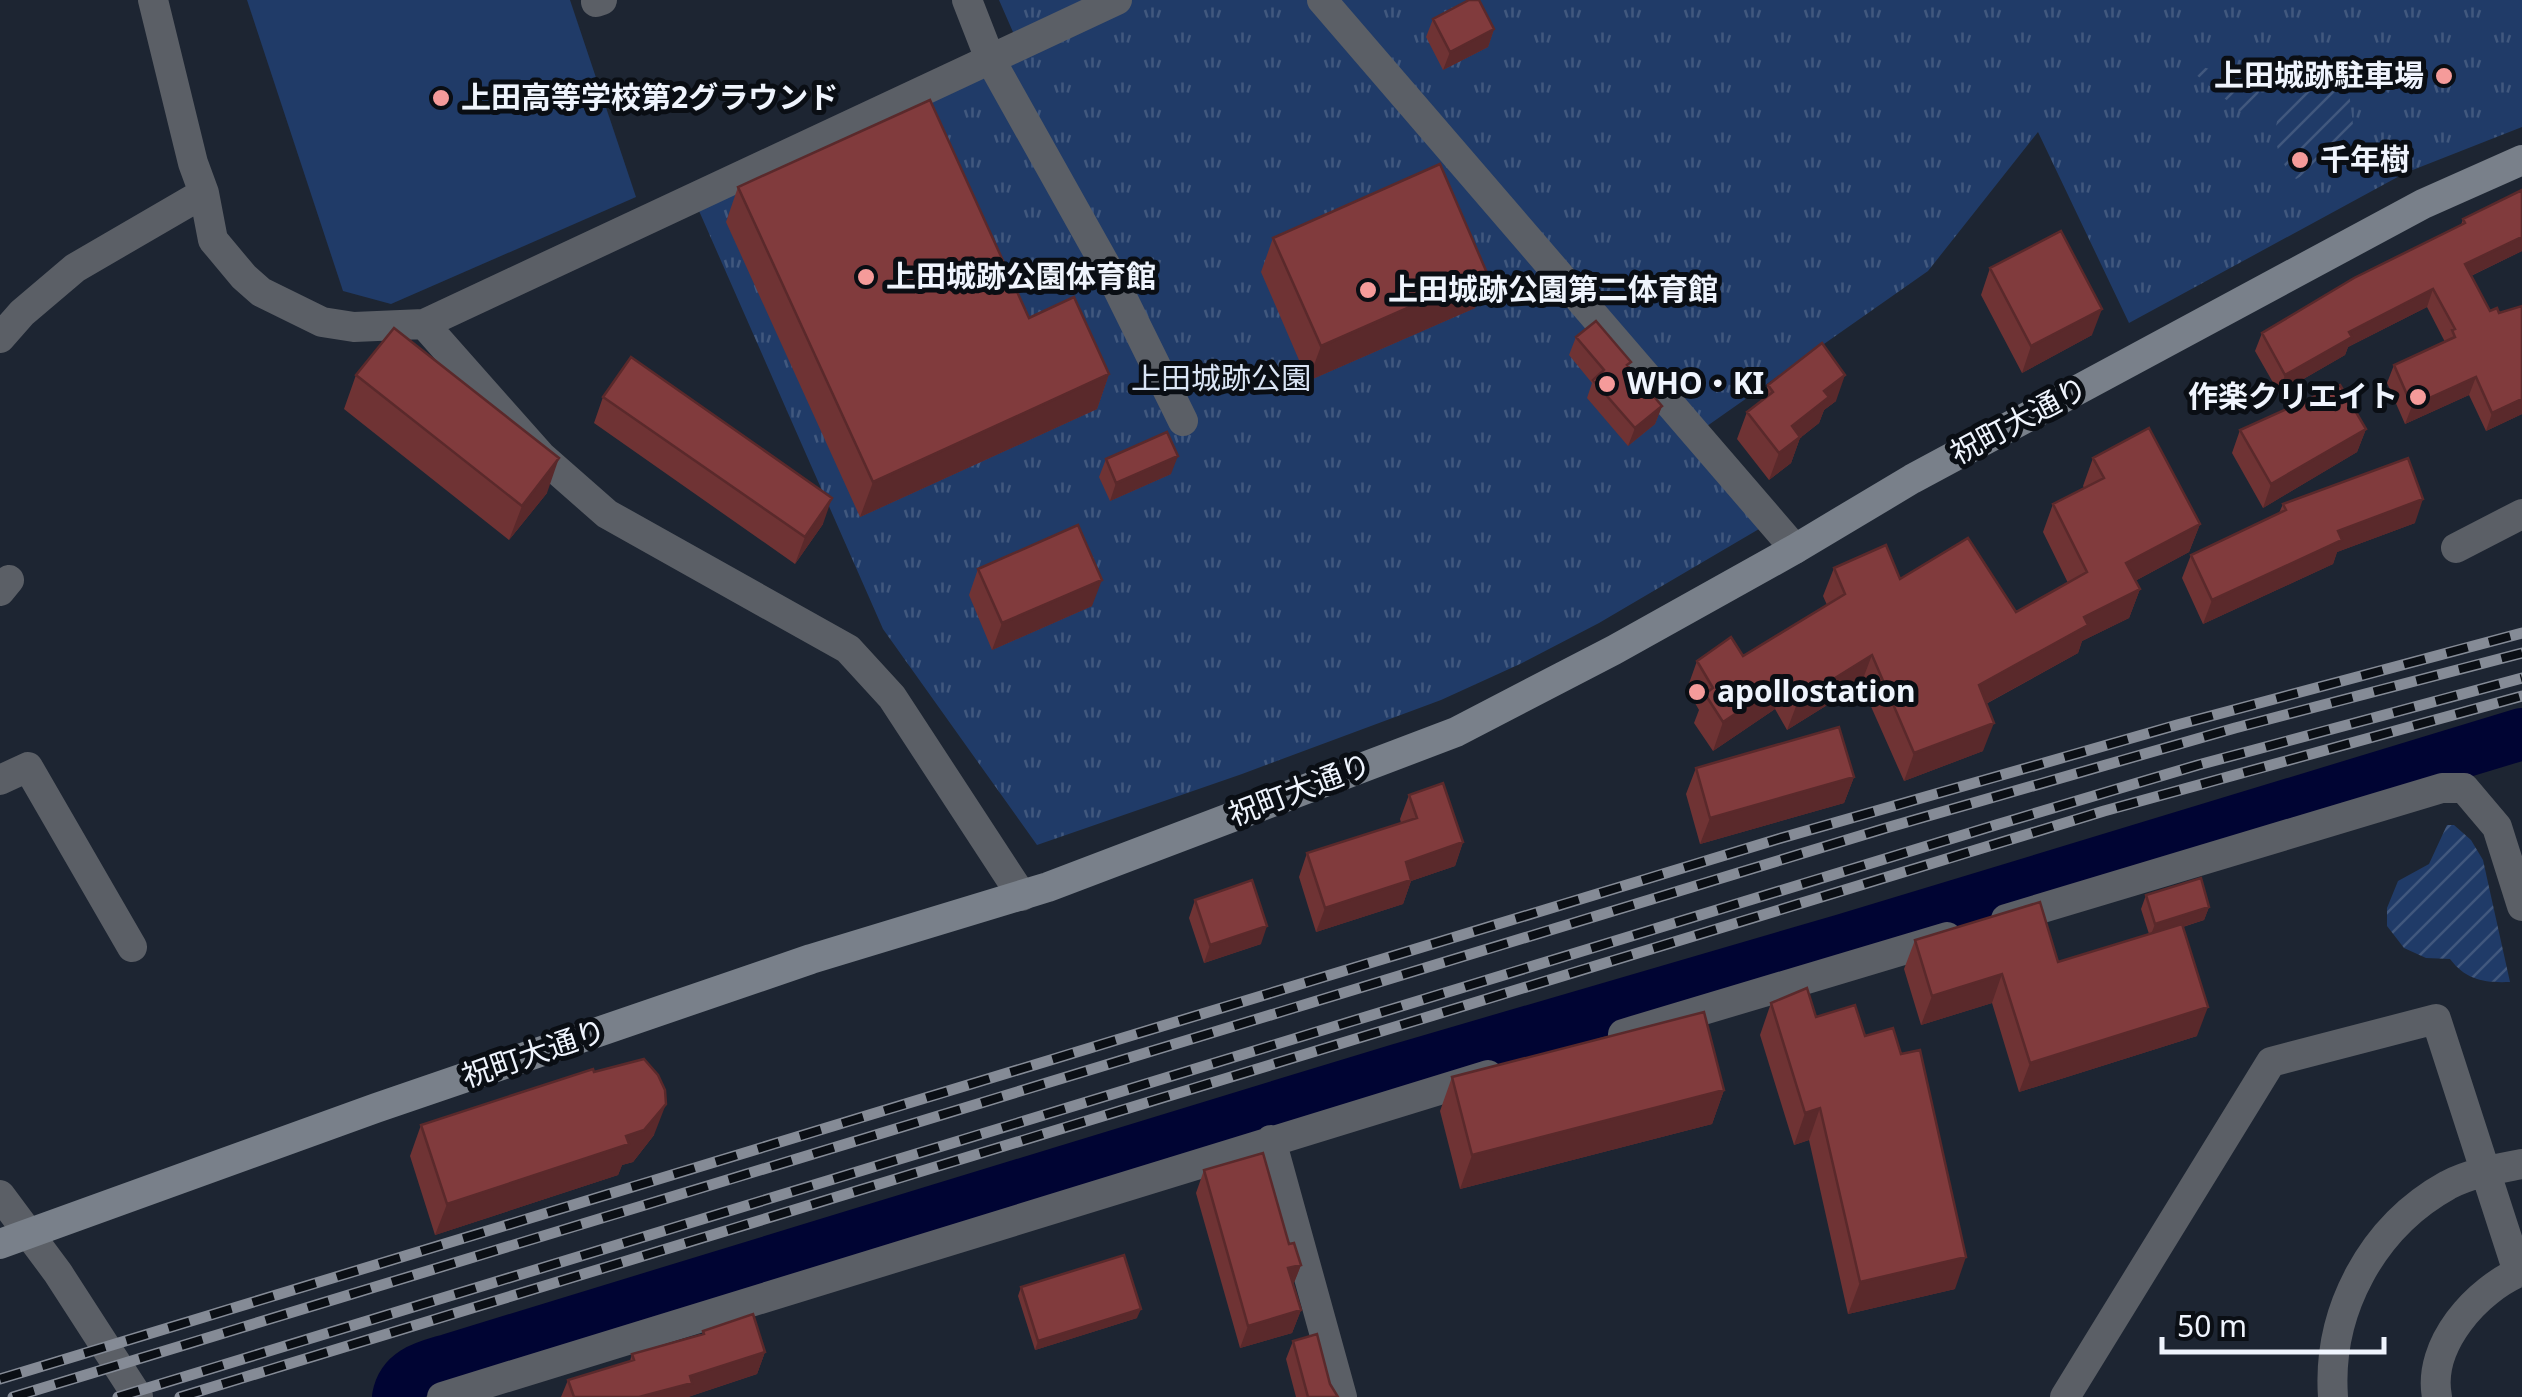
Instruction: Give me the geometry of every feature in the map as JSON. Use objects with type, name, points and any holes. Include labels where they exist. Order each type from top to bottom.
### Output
[{"type":"street","points":[[152,0],[213,240],[261,292],[322,322],[354,327],[424,324],[1117,0]]},
{"type":"street","points":[[967,0],[990,59],[1110,275],[1183,421]]},
{"type":"street","points":[[1322,0],[1795,549]]},
{"type":"street","name":"祝町大通り","points":[[0,1244],[395,1101],[811,959],[1022,896],[1456,732],[1614,650],[1912,479],[2422,204],[2522,160]]},
{"type":"street","points":[[0,338],[22,313],[74,268],[204,193]]},
{"type":"street","points":[[424,324],[542,456],[608,514],[848,649],[892,697],[1022,896]]},
{"type":"street","points":[[2456,548],[2522,514]]},
{"type":"street","points":[[0,780],[28,766],[132,947]]},
{"type":"street","points":[[1602,1040],[2442,788],[2464,788],[2498,827],[2522,906]]},
{"type":"street","points":[[2071,1395],[2272,1062],[2436,1018],[2520,1271],[2466,1311],[2452,1330],[2435,1384],[2437,1397]]},
{"type":"street","points":[[442,1397],[482,1391],[1507,1069]]},
{"type":"street","points":[[1271,1140],[1342,1397]]},
{"type":"street","points":[[2333,1397],[2334,1340],[2346,1300],[2367,1261],[2403,1218],[2448,1185],[2486,1170],[2522,1164]]},
{"type":"street","points":[[0,1196],[31,1235],[138,1397]]},
{"type":"green space","name":"上田高等学校第2グラウンド","points":[[247,0],[570,0],[636,197],[391,304],[343,291]]},
{"type":"green space","name":"上田城跡公園","points":[[999,0],[2522,0],[2522,127],[2405,173],[2129,323],[2038,132],[1928,271],[1690,438],[1759,529],[1599,623],[1441,700],[1037,845],[883,629],[696,204],[1023,55]]},
{"type":"green space","points":[[2191,63],[2252,83],[2259,90],[2258,98],[2248,113],[2242,113],[2188,68]]},
{"type":"green space","points":[[2348,84],[2355,141],[2349,150],[2296,179],[2281,159],[2277,146],[2277,121],[2282,110],[2301,93]]},
{"type":"green space","points":[[2447,825],[2454,825],[2471,840],[2483,860],[2510,982],[2476,979],[2450,959],[2426,958],[2404,948],[2387,926],[2387,908],[2398,881],[2429,864]]},
{"type":"building","points":[[1469,0],[1479,0],[1494,29],[1450,52],[1433,19]]},
{"type":"building","name":"上田城跡公園体育館","points":[[930,100],[1029,318],[1074,297],[1109,374],[873,482],[738,187]]},
{"type":"building","name":"上田城跡公園第二体育館","points":[[1440,164],[1487,273],[1321,346],[1273,238]]},
{"type":"building","points":[[2522,190],[2522,237],[2465,264],[2490,311],[2497,308],[2499,313],[2522,306],[2522,399],[2492,413],[2476,377],[2412,406],[2394,365],[2455,337],[2455,329],[2433,289],[2349,332],[2352,337],[2285,375],[2262,333],[2354,278]]},
{"type":"building","points":[[2061,231],[2102,309],[2031,346],[1990,268]]},
{"type":"building","points":[[1596,321],[1662,406],[1635,428],[1593,380],[1604,370],[1576,337]]},
{"type":"building","points":[[394,328],[559,458],[522,506],[356,375]]},
{"type":"building","points":[[1822,343],[1845,375],[1824,391],[1829,397],[1792,426],[1800,437],[1779,453],[1747,412],[1773,392],[1768,385]]},
{"type":"building","points":[[631,357],[832,498],[805,537],[603,397]]},
{"type":"building","points":[[2340,385],[2366,429],[2271,484],[2240,430]]},
{"type":"building","points":[[2149,428],[2200,524],[2126,563],[2140,589],[2084,617],[2088,625],[1979,685],[1994,723],[1914,753],[1872,655],[1798,701],[1785,681],[1723,722],[1705,694],[1713,688],[1697,661],[1731,637],[1743,656],[1845,594],[1834,568],[1886,545],[1900,579],[1968,538],[2016,612],[2087,572],[2053,504],[2104,478],[2093,458]]},
{"type":"building","points":[[1167,432],[1178,456],[1116,483],[1106,459]]},
{"type":"building","points":[[2408,458],[2423,499],[2338,531],[2342,540],[2212,600],[2191,555],[2286,510],[2283,504]]},
{"type":"building","points":[[1078,525],[1102,580],[1002,623],[978,569]]},
{"type":"building","points":[[1839,727],[1854,777],[1710,818],[1696,768]]},
{"type":"building","points":[[1443,783],[1463,842],[1406,862],[1411,880],[1325,908],[1307,853],[1417,818],[1409,795]]},
{"type":"building","points":[[2201,878],[2209,907],[2155,924],[2146,895]]},
{"type":"building","points":[[1252,880],[1267,926],[1210,945],[1195,900]]},
{"type":"building","points":[[2040,902],[2058,962],[2182,924],[2208,1007],[2030,1063],[2002,974],[1932,996],[1915,940]]},
{"type":"building","points":[[1807,988],[1816,1017],[1855,1005],[1865,1036],[1893,1028],[1901,1054],[1920,1050],[1966,1257],[1860,1282],[1820,1108],[1805,1113],[1771,1003]]},
{"type":"building","points":[[1704,1012],[1724,1090],[1472,1155],[1452,1077]]},
{"type":"building","points":[[644,1059],[658,1075],[666,1104],[644,1130],[626,1136],[629,1144],[447,1204],[421,1125],[593,1069],[594,1072]]},
{"type":"building","points":[[1263,1153],[1289,1244],[1294,1243],[1301,1265],[1288,1268],[1301,1310],[1248,1326],[1204,1170]]},
{"type":"building","points":[[1124,1255],[1141,1309],[1038,1341],[1021,1287]]},
{"type":"building","points":[[753,1314],[765,1352],[690,1376],[692,1383],[639,1397],[574,1397],[568,1380],[634,1360],[632,1354],[704,1334],[703,1331]]},
{"type":"building","points":[[1317,1334],[1330,1384],[1338,1397],[1308,1397],[1293,1341]]},
{"type":"waterway","points":[[398,1397],[411,1375],[434,1364],[1397,1070],[1843,940],[2522,734]]},
{"type":"railway","points":[[0,1379],[1778,839],[2177,725],[2522,633]]},
{"type":"railway","points":[[13,1397],[1886,828],[2235,728],[2522,653]]},
{"type":"railway","points":[[118,1397],[1996,825],[2198,765],[2522,678]]},
{"type":"railway","points":[[180,1397],[2104,811],[2522,696]]},
{"type":"place","name":"上田城跡駐車場","points":[[2444,76]]},
{"type":"place","name":"上田高等学校第2グラウンド","points":[[441,98]]},
{"type":"place","name":"千年樹","points":[[2300,160]]},
{"type":"place","name":"上田城跡公園体育館","points":[[866,277]]},
{"type":"place","name":"上田城跡公園第二体育館","points":[[1368,290]]},
{"type":"place","name":"WHO・KI","points":[[1607,384]]},
{"type":"place","name":"作楽クリエイト","points":[[2418,397]]},
{"type":"place","name":"apollostation","points":[[1697,692]]}]
